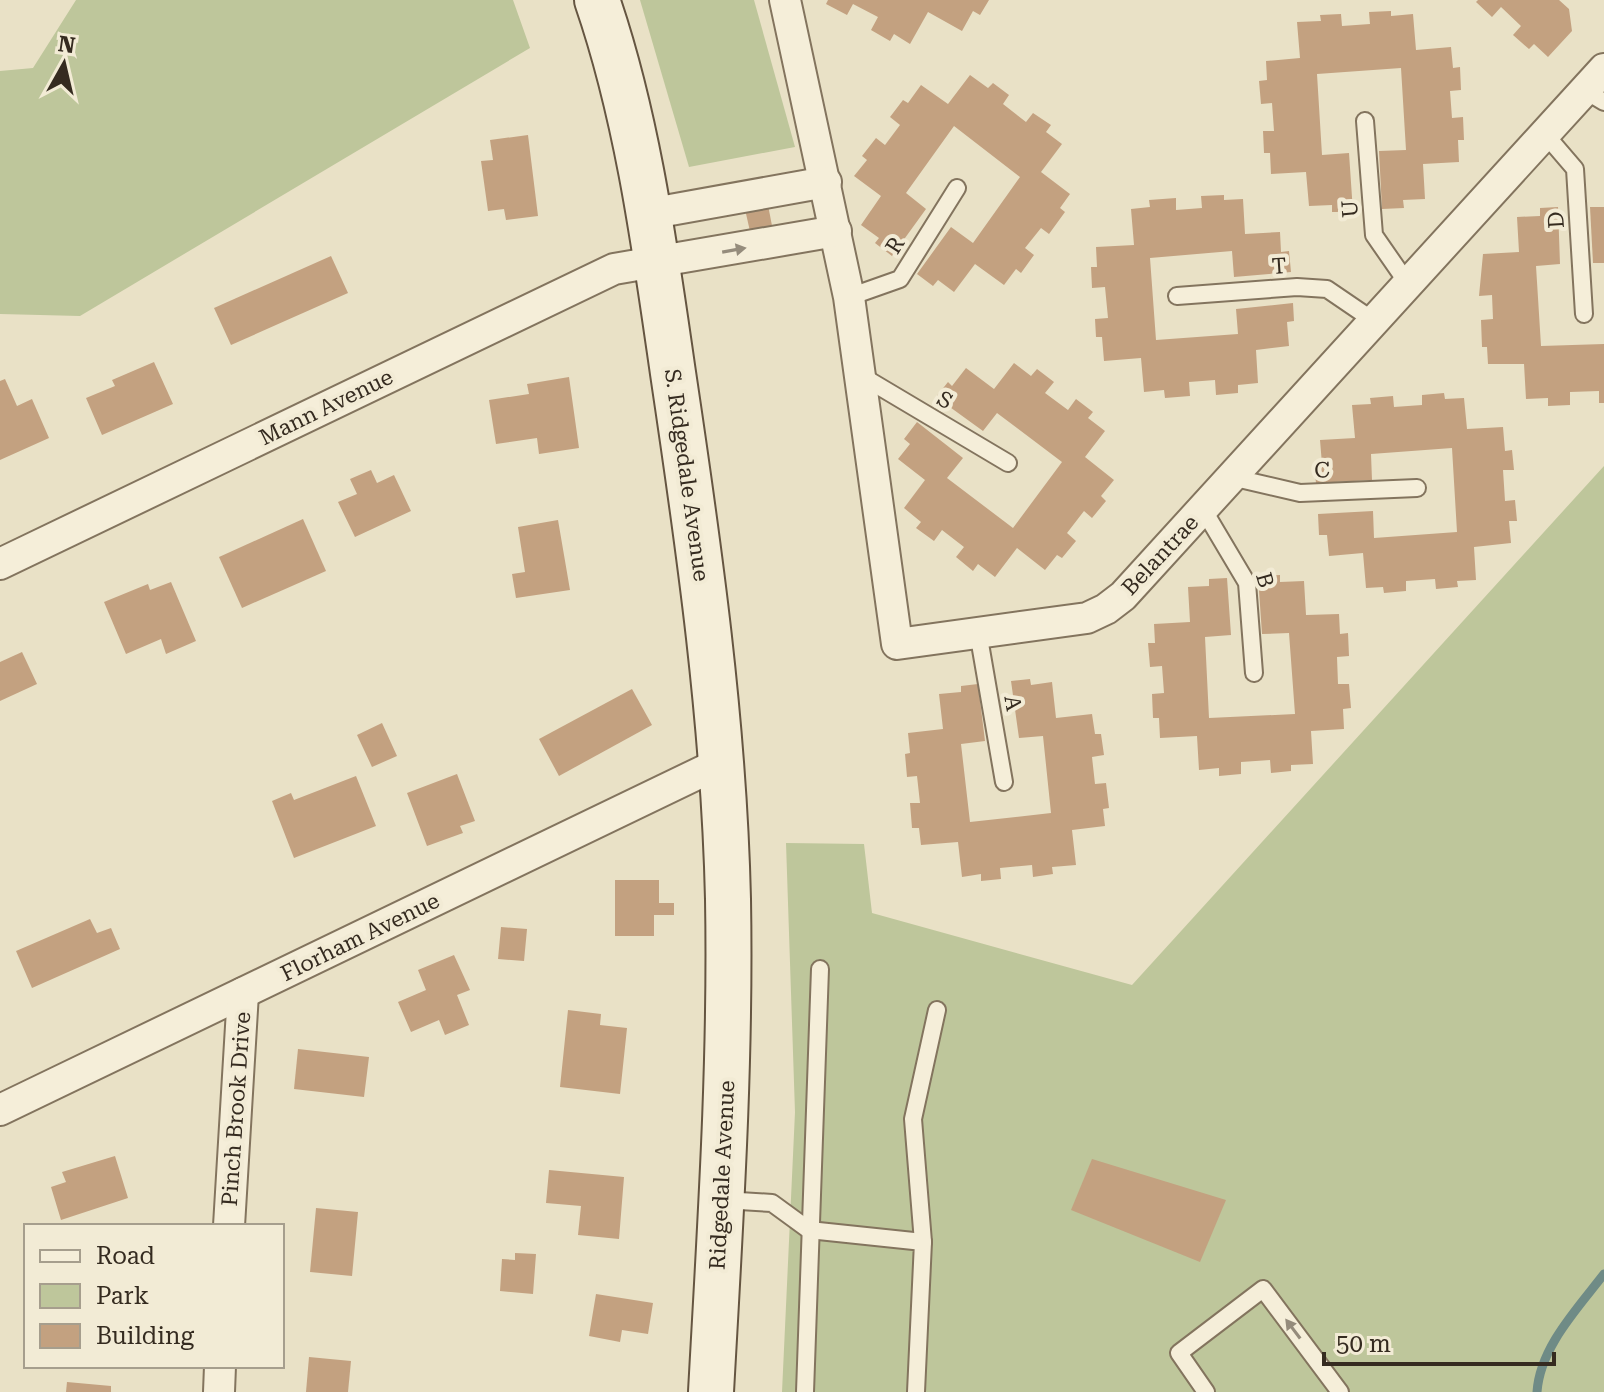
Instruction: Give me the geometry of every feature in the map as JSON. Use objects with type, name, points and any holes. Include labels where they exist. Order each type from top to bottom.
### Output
[{"type":"main road","name":"S. Ridgedale Avenue","points":[[597,0],[631,132],[657,264],[709,635],[720,763],[728,957]]},
{"type":"main road","name":"Ridgedale Avenue","points":[[711,1392],[721,1199],[728,957]]},
{"type":"street","name":"Belantrae","points":[[785,0],[849,297],[897,644],[1087,618],[1106,609],[1203,509],[1545,134],[1597,87]]},
{"type":"street","points":[[648,214],[826,182]]},
{"type":"street","points":[[657,264],[836,231]]},
{"type":"street","name":"Mann Avenue","points":[[0,564],[614,269],[657,264]]},
{"type":"street","name":"Florham Avenue","points":[[0,1110],[720,763]]},
{"type":"street","name":"Pinch Brook Drive","points":[[229,1224],[243,993]]},
{"type":"street","points":[[219,1392],[220,1368]]},
{"type":"lane","name":"U","points":[[1365,121],[1374,235],[1408,284]]},
{"type":"lane","name":"D","points":[[1545,134],[1575,169],[1584,314]]},
{"type":"lane","name":"R","points":[[849,297],[900,279],[957,188]]},
{"type":"lane","name":"T","points":[[1177,296],[1297,287],[1327,289],[1374,321]]},
{"type":"lane","name":"S","points":[[860,375],[1008,463]]},
{"type":"lane","name":"C","points":[[1231,477],[1300,493],[1417,488]]},
{"type":"lane","name":"B","points":[[1203,509],[1247,583],[1254,673]]},
{"type":"lane","name":"A","points":[[978,632],[1004,782]]},
{"type":"lane","points":[[805,1392],[820,969]]},
{"type":"lane","points":[[916,1392],[923,1242],[913,1119],[937,1010]]},
{"type":"lane","points":[[721,1199],[772,1203],[809,1230],[923,1242]]},
{"type":"lane","points":[[1206,1392],[1179,1353],[1263,1289],[1340,1392]]},
{"type":"green space","points":[[76,0],[513,0],[530,48],[80,316],[0,314],[0,71],[33,68]]},
{"type":"green space","points":[[640,0],[754,0],[795,147],[689,167]]},
{"type":"green space","points":[[1604,466],[1604,1392],[782,1392],[795,1112],[786,843],[864,844],[872,913],[1132,985]]},
{"type":"building","points":[[828,0],[989,0],[980,15],[973,11],[962,31],[928,12],[910,44],[894,34],[890,41],[871,30],[878,17],[853,4],[847,15],[826,4]]},
{"type":"building","points":[[1559,0],[1569,9],[1572,31],[1548,57],[1534,44],[1529,49],[1513,35],[1521,26],[1501,7],[1492,17],[1476,2]]},
{"type":"building","points":[[1391,11],[1391,16],[1413,14],[1416,50],[1451,47],[1453,68],[1460,67],[1461,90],[1450,91],[1452,118],[1463,117],[1464,140],[1458,140],[1459,162],[1423,164],[1425,199],[1403,200],[1404,208],[1382,209],[1379,151],[1406,150],[1401,68],[1317,74],[1322,155],[1349,153],[1353,212],[1332,212],[1332,205],[1309,206],[1306,172],[1271,174],[1270,153],[1264,153],[1263,131],[1274,131],[1272,103],[1261,104],[1259,81],[1267,80],[1266,61],[1300,58],[1297,22],[1321,21],[1320,15],[1341,14],[1342,26],[1370,24],[1369,12]]},
{"type":"building","points":[[970,75],[988,88],[993,83],[1009,95],[1003,104],[1026,122],[1033,113],[1051,125],[1046,132],[1062,144],[1041,172],[1070,194],[1060,208],[1065,212],[1049,234],[1041,228],[1025,248],[1034,255],[1021,273],[1016,269],[1004,285],[975,264],[954,292],[938,280],[933,286],[917,274],[951,227],[973,243],[1020,177],[954,126],[906,193],[926,209],[892,256],[875,243],[879,238],[861,225],[881,196],[854,176],[867,160],[862,156],[876,138],[885,145],[900,125],[890,117],[903,100],[908,103],[921,85],[948,104]]},
{"type":"building","points":[[528,135],[538,216],[506,220],[504,209],[488,211],[481,161],[493,160],[490,140]]},
{"type":"building","points":[[1224,195],[1224,200],[1243,199],[1245,234],[1280,232],[1281,252],[1289,251],[1291,272],[1234,277],[1232,251],[1150,258],[1156,340],[1238,334],[1236,309],[1293,303],[1294,321],[1287,322],[1289,346],[1256,350],[1258,383],[1238,385],[1238,393],[1216,395],[1215,380],[1189,382],[1190,396],[1165,398],[1164,390],[1144,392],[1141,358],[1104,361],[1102,337],[1096,337],[1095,319],[1108,318],[1105,287],[1092,288],[1091,267],[1097,267],[1096,247],[1134,245],[1131,209],[1150,207],[1149,200],[1176,198],[1176,210],[1202,208],[1201,196]]},
{"type":"building","points":[[767,200],[774,236],[752,240],[744,205]]},
{"type":"building","points":[[1558,207],[1560,264],[1536,266],[1541,346],[1604,344],[1604,403],[1599,403],[1599,391],[1570,392],[1570,405],[1548,406],[1548,398],[1526,399],[1524,364],[1488,364],[1487,347],[1482,347],[1481,320],[1493,319],[1492,295],[1479,296],[1483,254],[1519,252],[1517,217],[1540,216],[1540,208]]},
{"type":"building","points":[[1590,207],[1604,207],[1604,263],[1593,263]]},
{"type":"building","points":[[331,256],[348,293],[231,345],[214,308]]},
{"type":"building","points":[[154,362],[173,404],[102,435],[86,398],[115,386],[112,380]]},
{"type":"building","points":[[1014,363],[1031,376],[1037,369],[1054,382],[1045,393],[1068,410],[1076,399],[1093,412],[1088,418],[1105,431],[1085,457],[1114,480],[1101,496],[1106,501],[1092,518],[1084,511],[1067,533],[1076,541],[1062,558],[1057,555],[1045,570],[1017,548],[995,577],[978,564],[973,571],[956,557],[964,547],[942,530],[934,541],[916,528],[921,522],[904,508],[925,480],[898,459],[910,444],[904,439],[917,422],[963,458],[947,478],[1013,528],[1062,462],[997,413],[983,431],[936,397],[948,382],[952,386],[966,368],[994,389]]},
{"type":"building","points":[[569,377],[579,448],[539,454],[537,438],[496,444],[489,400],[529,394],[527,384]]},
{"type":"building","points":[[5,379],[17,406],[32,399],[49,438],[0,460],[0,381]]},
{"type":"building","points":[[1444,393],[1445,399],[1464,398],[1467,429],[1503,427],[1505,451],[1512,450],[1514,470],[1503,470],[1505,501],[1515,500],[1517,521],[1509,521],[1511,543],[1474,547],[1476,580],[1457,581],[1458,587],[1436,589],[1435,579],[1406,581],[1406,591],[1384,593],[1383,587],[1366,588],[1363,553],[1329,556],[1327,535],[1319,535],[1318,514],[1373,511],[1374,538],[1457,532],[1452,448],[1371,454],[1372,480],[1316,483],[1314,464],[1322,464],[1320,440],[1355,438],[1352,405],[1371,404],[1370,398],[1393,396],[1394,407],[1422,405],[1422,395]]},
{"type":"building","points":[[371,470],[377,483],[394,475],[411,511],[355,537],[338,502],[357,494],[350,479]]},
{"type":"building","points":[[303,519],[326,571],[242,608],[219,557]]},
{"type":"building","points":[[558,520],[570,590],[516,598],[512,574],[525,572],[518,527]]},
{"type":"building","points":[[1280,575],[1280,582],[1304,581],[1306,615],[1339,614],[1340,634],[1348,633],[1349,656],[1337,657],[1338,684],[1349,684],[1351,708],[1343,709],[1344,729],[1311,731],[1313,764],[1291,765],[1291,771],[1271,773],[1270,760],[1241,762],[1241,774],[1219,776],[1219,768],[1199,770],[1197,736],[1160,738],[1159,718],[1153,718],[1152,694],[1164,693],[1162,666],[1150,667],[1148,643],[1155,643],[1154,624],[1190,622],[1188,587],[1209,586],[1209,579],[1227,578],[1231,635],[1205,637],[1209,718],[1295,714],[1289,633],[1262,634],[1258,576]]},
{"type":"building","points":[[171,582],[196,641],[166,654],[161,639],[126,654],[104,602],[148,584],[150,590]]},
{"type":"building","points":[[22,652],[37,684],[0,701],[0,662]]},
{"type":"building","points":[[1030,679],[1031,685],[1052,682],[1056,718],[1092,714],[1095,734],[1101,734],[1104,755],[1092,757],[1095,784],[1106,783],[1109,808],[1103,809],[1105,826],[1072,830],[1076,865],[1052,867],[1053,874],[1033,877],[1032,865],[1000,868],[1001,879],[981,881],[981,874],[962,877],[958,842],[921,845],[919,828],[912,828],[910,803],[920,803],[917,776],[907,777],[905,754],[910,753],[908,733],[943,729],[939,694],[961,692],[961,686],[978,684],[985,741],[961,744],[970,822],[1051,813],[1043,736],[1019,738],[1011,681]]},
{"type":"building","points":[[632,689],[652,725],[559,776],[539,739]]},
{"type":"building","points":[[382,723],[397,756],[372,767],[357,735]]},
{"type":"building","points":[[457,774],[475,821],[460,826],[463,833],[427,846],[407,793]]},
{"type":"building","points":[[356,776],[376,826],[294,858],[272,801],[291,793],[294,800]]},
{"type":"building","points":[[615,880],[659,880],[659,903],[674,903],[674,915],[654,915],[654,936],[615,936]]},
{"type":"building","points":[[90,919],[97,933],[111,928],[120,949],[32,988],[16,951]]},
{"type":"building","points":[[501,927],[527,929],[524,961],[498,959]]},
{"type":"building","points":[[454,955],[470,990],[457,995],[469,1025],[445,1035],[439,1020],[411,1032],[398,1002],[426,990],[418,970]]},
{"type":"building","points":[[568,1010],[601,1014],[600,1025],[627,1028],[620,1094],[560,1087]]},
{"type":"building","points":[[298,1049],[369,1057],[364,1097],[294,1089]]},
{"type":"building","points":[[115,1156],[128,1198],[61,1220],[51,1187],[66,1182],[62,1172]]},
{"type":"building","points":[[1092,1159],[1226,1200],[1200,1262],[1071,1210]]},
{"type":"building","points":[[549,1170],[624,1177],[619,1239],[578,1235],[581,1206],[546,1203]]},
{"type":"building","points":[[316,1208],[358,1212],[352,1276],[310,1272]]},
{"type":"building","points":[[515,1253],[536,1254],[533,1294],[500,1291],[502,1259],[515,1260]]},
{"type":"building","points":[[596,1294],[653,1303],[648,1334],[622,1330],[620,1342],[589,1336]]},
{"type":"building","points":[[309,1357],[351,1361],[348,1392],[306,1392]]},
{"type":"building","points":[[67,1382],[111,1386],[111,1392],[66,1392]]},
{"type":"waterway","points":[[1537,1392],[1545,1359],[1553,1344],[1604,1274]]}]
